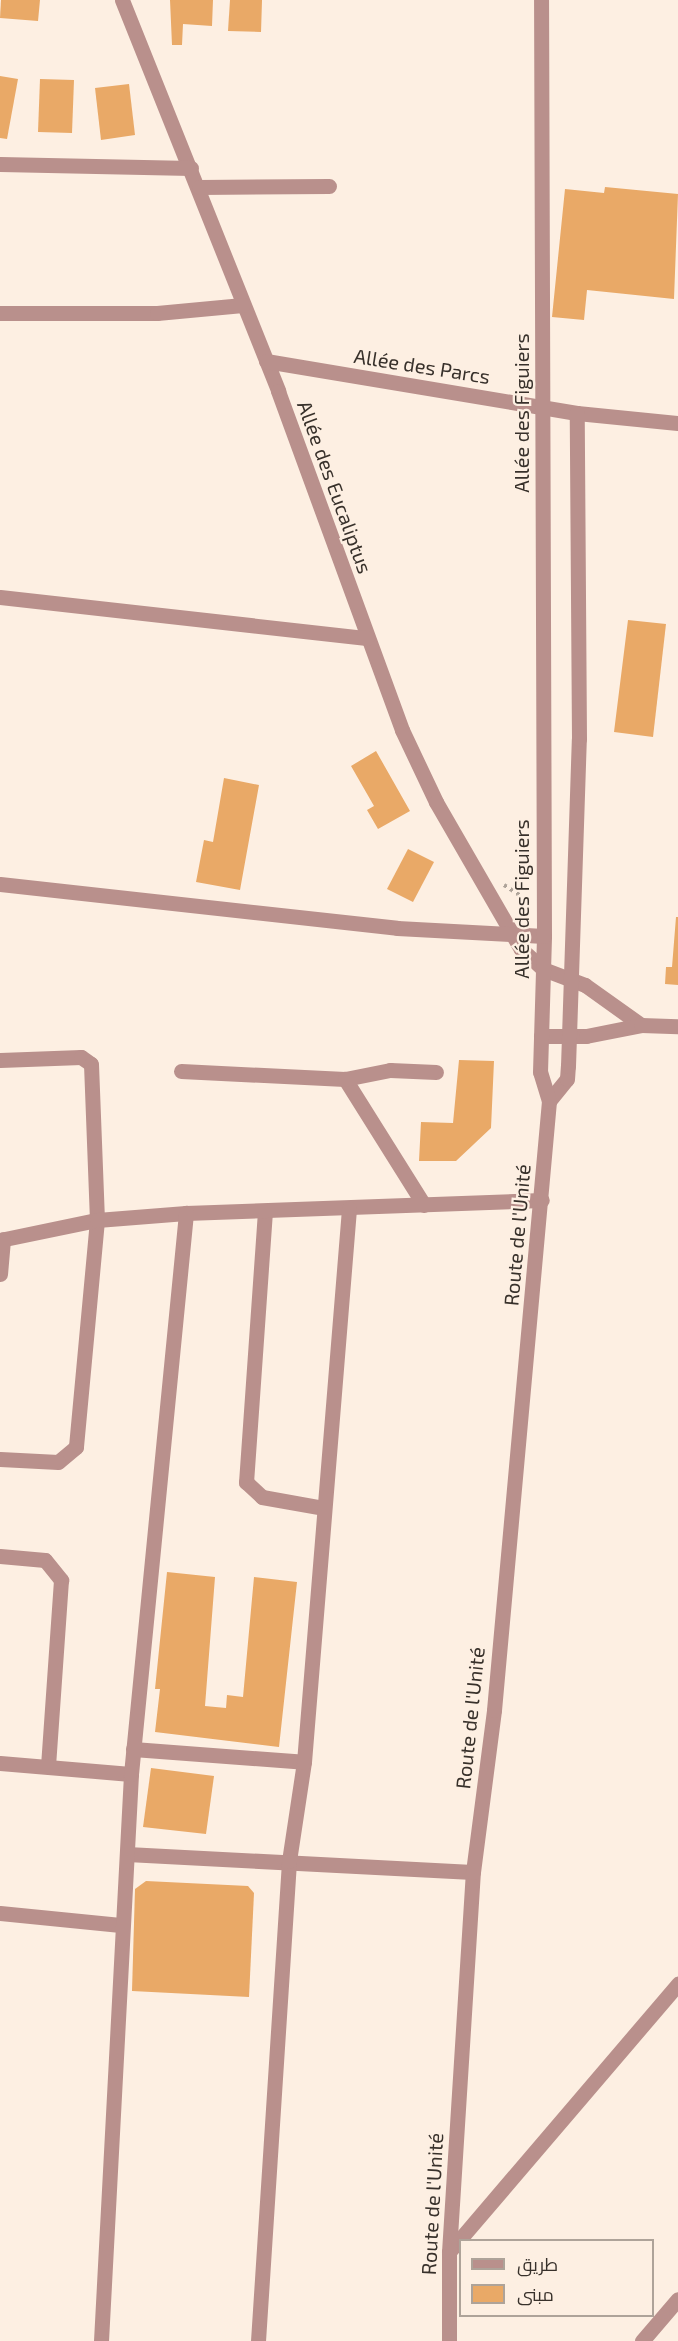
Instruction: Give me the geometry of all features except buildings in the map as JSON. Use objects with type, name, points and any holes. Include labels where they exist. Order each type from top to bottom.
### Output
[{"type":"street","name":"Allée des Eucaliptus","points":[[122,0],[192,168],[266,361],[367,638],[436,802],[511,934],[543,969]]},
{"type":"street","name":"Allée des Figuiers","points":[[541,0],[544,936],[540,1077],[549,1101]]},
{"type":"street","points":[[0,164],[192,168]]},
{"type":"street","points":[[199,187],[329,186]]},
{"type":"street","points":[[0,313],[157,313],[243,305]]},
{"type":"street","name":"Allée des Parcs","points":[[266,361],[577,413],[678,423]]},
{"type":"street","points":[[549,1101],[567,1079],[569,1037],[579,739],[577,413]]},
{"type":"street","points":[[0,597],[367,638]]},
{"type":"street","points":[[0,884],[397,928],[544,936]]},
{"type":"street","points":[[543,969],[570,978],[641,1025]]},
{"type":"street","points":[[542,1036],[569,1037],[641,1025],[678,1026]]},
{"type":"street","points":[[0,1060],[81,1057],[92,1064],[97,1220],[76,1447],[58,1462],[0,1459]]},
{"type":"street","points":[[182,1071],[345,1078],[390,1070],[436,1072]]},
{"type":"street","points":[[345,1078],[424,1206]]},
{"type":"street","name":"Route de l'Unité","points":[[449,2341],[448,2252],[473,1872],[494,1710],[542,1200],[549,1101]]},
{"type":"street","points":[[0,1274],[1,1239],[97,1220],[186,1213],[349,1209],[542,1200]]},
{"type":"street","points":[[258,2341],[289,1861],[304,1762],[349,1209]]},
{"type":"street","points":[[265,1211],[246,1482],[262,1497],[323,1508]]},
{"type":"street","points":[[101,2341],[120,1925],[127,1854],[131,1774],[186,1213]]},
{"type":"street","points":[[0,1556],[45,1560],[62,1580],[48,1767]]},
{"type":"street","points":[[133,1749],[304,1762]]},
{"type":"street","points":[[0,1763],[131,1774]]},
{"type":"street","points":[[127,1854],[473,1872]]},
{"type":"street","points":[[0,1913],[120,1925]]},
{"type":"street","points":[[459,2239],[678,1984]]},
{"type":"street","points":[[448,2252],[459,2239]]},
{"type":"street","points":[[642,2341],[678,2299]]}]
